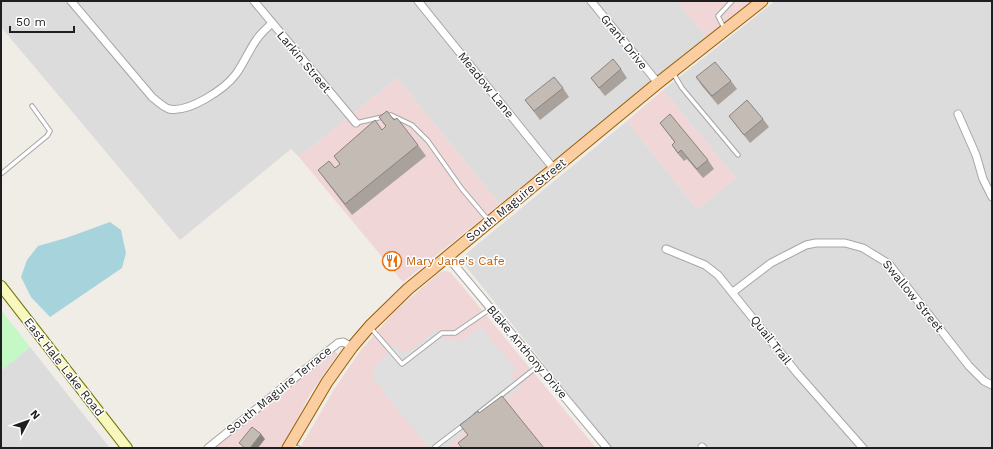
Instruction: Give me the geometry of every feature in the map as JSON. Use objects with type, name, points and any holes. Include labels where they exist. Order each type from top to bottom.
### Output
[{"type":"main road","name":"South Maguire Street","points":[[292,447],[327,382],[352,347],[370,326],[447,256],[757,3]]},
{"type":"main road","name":"East Hale Lake Road","points":[[1,286],[127,448]]},
{"type":"street","points":[[71,1],[152,97],[168,109],[177,109],[188,106],[218,91],[226,85],[236,74],[257,38],[272,23]]},
{"type":"street","name":"Larkin Street","points":[[254,1],[356,123]]},
{"type":"street","name":"Meadow Lane","points":[[418,1],[554,169]]},
{"type":"street","name":"Grant Drive","points":[[591,1],[658,84]]},
{"type":"street","points":[[958,114],[976,155],[983,179],[992,197]]},
{"type":"street","name":"Swallow Street","points":[[733,292],[770,264],[806,245],[816,242],[845,243],[863,248],[889,264],[969,366],[984,381],[992,386]]},
{"type":"street","name":"Quail Trail","points":[[666,249],[705,265],[718,275],[802,379],[863,448]]},
{"type":"street","name":"Blake Anthony Drive","points":[[447,256],[607,448]]},
{"type":"street","name":"South Maguire Terrace","points":[[208,448],[338,343],[343,342],[352,347]]},
{"type":"lane","points":[[725,30],[718,16],[732,1]]},
{"type":"lane","points":[[672,72],[682,88],[738,155]]},
{"type":"lane","points":[[1,174],[47,136],[50,131],[32,106]]},
{"type":"lane","points":[[356,123],[391,114],[412,125],[428,141],[462,189],[490,222]]},
{"type":"lane","points":[[370,326],[402,364],[442,333],[455,333],[490,309]]},
{"type":"lane","points":[[436,448],[435,447],[538,366]]},
{"type":"shaded area","points":[[1,1],[677,1],[707,38],[500,204],[397,78],[299,157],[291,149],[180,240],[1,27]]},
{"type":"shaded area","points":[[677,1],[753,1],[707,38]]},
{"type":"shaded area","points":[[775,1],[992,1],[992,448],[602,448],[607,443],[464,264],[464,258],[467,253],[627,121],[697,209],[736,178],[663,90]]},
{"type":"shaded area","points":[[397,78],[500,204],[403,282],[299,157]]},
{"type":"shaded area","points":[[663,90],[736,178],[697,209],[627,121]]},
{"type":"shaded area","points":[[440,272],[450,272],[453,275],[596,448],[300,448],[333,391],[361,350],[395,311]]},
{"type":"shaded area","points":[[481,327],[516,369],[511,375],[521,387],[451,443],[449,448],[429,448],[374,380],[373,370],[395,345],[402,352],[410,351],[437,329],[448,342],[454,337],[459,343]]},
{"type":"shaded area","points":[[30,347],[110,448],[1,448],[1,371]]},
{"type":"shaded area","points":[[334,351],[338,354],[310,394],[283,448],[214,448]]},
{"type":"green space","points":[[1,310],[30,347],[1,371]]},
{"type":"water","points":[[110,222],[121,230],[126,253],[122,268],[50,317],[31,297],[21,277],[27,260],[38,246],[66,238]]},
{"type":"building","points":[[613,59],[621,69],[599,88],[591,78]]},
{"type":"building","points":[[715,62],[731,81],[712,96],[696,77]]},
{"type":"building","points":[[554,77],[563,88],[534,111],[525,100]]},
{"type":"building","points":[[747,100],[763,119],[744,135],[729,116]]},
{"type":"building","points":[[387,111],[394,120],[397,118],[418,145],[345,204],[318,170],[329,161],[335,168],[340,164],[334,156],[375,120],[382,130],[386,126],[379,117]]},
{"type":"building","points":[[670,114],[708,160],[697,169],[681,150],[678,153],[672,145],[675,142],[660,123]]},
{"type":"building","points":[[502,396],[544,448],[462,448],[458,443],[468,435],[460,425],[478,411],[479,413]]},
{"type":"building","points":[[252,427],[261,434],[250,448],[245,448],[239,443]]},
{"type":"place","name":"Mary Jane's Cafe","points":[[392,261]]}]
